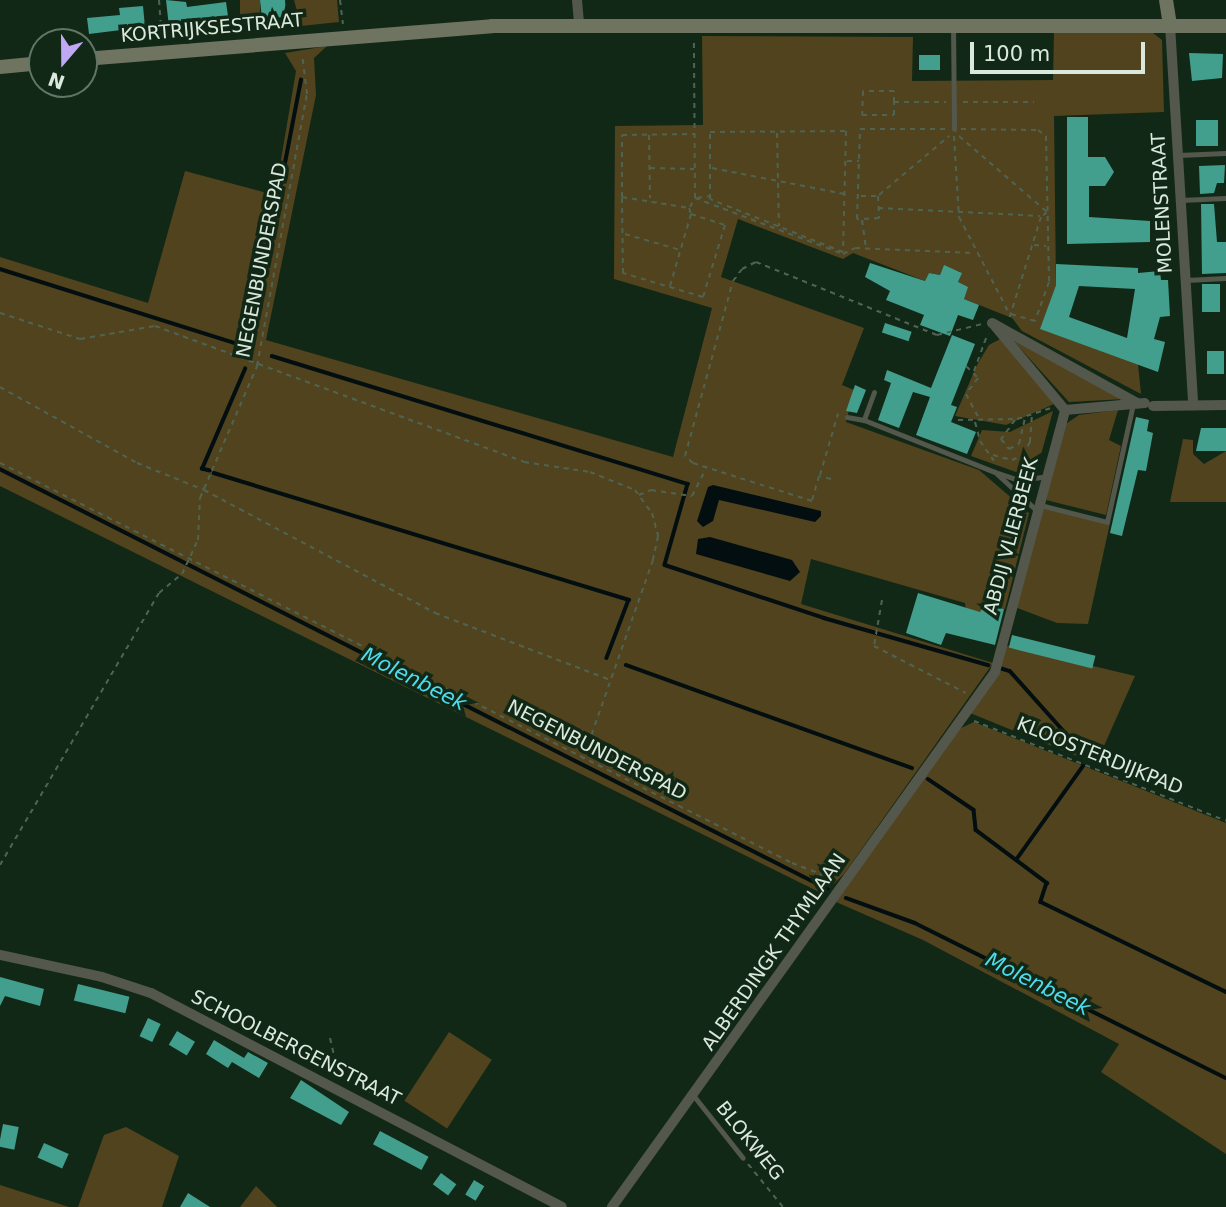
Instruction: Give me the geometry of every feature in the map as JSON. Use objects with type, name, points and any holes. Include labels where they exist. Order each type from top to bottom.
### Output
[{"type":"street","points":[[577,0],[579,25]]},
{"type":"street","name":"MOLENSTRAAT","points":[[1166,0],[1170,25],[1193,405]]},
{"type":"street","name":"KORTRIJKSESTRAAT","points":[[98,58],[345,35],[579,25],[953,22],[1226,26]]},
{"type":"street","points":[[0,66],[28,64]]},
{"type":"street","points":[[992,323],[1142,404]]},
{"type":"street","points":[[992,323],[1065,410],[1142,404],[1226,405]]},
{"type":"street","name":"ABDIJ VLIERBEEK","points":[[995,672],[1036,506],[1065,410]]},
{"type":"street","name":"ALBERDINGK THYMLAAN","points":[[612,1207],[995,672]]},
{"type":"street","name":"SCHOOLBERGENSTRAAT","points":[[0,955],[102,977],[150,993],[562,1207]]},
{"type":"lane","points":[[953,22],[954,129]]},
{"type":"lane","points":[[1178,155],[1226,153]]},
{"type":"lane","points":[[1180,200],[1226,198]]},
{"type":"lane","points":[[1185,280],[1226,278]]},
{"type":"lane","points":[[864,420],[874,392]]},
{"type":"lane","points":[[995,472],[1036,506],[1107,522],[1142,404]]},
{"type":"lane","points":[[847,417],[864,420],[1018,480],[1044,477]]},
{"type":"lane","name":"BLOKWEG","points":[[693,1096],[743,1158]]},
{"type":"path","points":[[159,0],[162,51]]},
{"type":"path","points":[[340,0],[345,35]]},
{"type":"path","points":[[670,287],[691,214],[689,208],[695,198],[694,25]]},
{"type":"path","name":"NEGENBUNDERSPAD","points":[[0,865],[159,593],[182,574],[198,540],[198,508],[204,490],[257,366],[307,94],[299,39]]},
{"type":"path","points":[[863,91],[894,91],[894,102],[894,115],[862,115],[863,91]]},
{"type":"path","points":[[894,102],[1034,102]]},
{"type":"path","points":[[861,196],[860,129],[954,129],[1038,130],[1046,136],[1049,282],[1035,321],[1010,314],[974,253],[958,213],[954,129]]},
{"type":"path","points":[[878,196],[878,218],[857,219],[857,196],[878,196],[954,129]]},
{"type":"path","points":[[695,198],[710,196],[843,252],[846,131],[710,132],[710,196]]},
{"type":"path","points":[[777,132],[779,227]]},
{"type":"path","points":[[691,214],[725,225],[704,297],[623,272],[622,135],[694,134]]},
{"type":"path","points":[[649,135],[650,199]]},
{"type":"path","points":[[960,137],[1047,212]]},
{"type":"path","points":[[846,161],[860,161]]},
{"type":"path","points":[[710,167],[845,194]]},
{"type":"path","points":[[649,168],[695,169]]},
{"type":"path","points":[[622,197],[650,199],[689,208]]},
{"type":"path","points":[[695,198],[842,254],[866,249],[974,253]]},
{"type":"path","points":[[878,208],[1041,216],[1047,212]]},
{"type":"path","points":[[1010,314],[1041,216]]},
{"type":"path","points":[[862,219],[866,249]]},
{"type":"path","points":[[622,233],[681,250]]},
{"type":"path","points":[[1033,244],[1048,246]]},
{"type":"path","points":[[847,417],[837,414],[813,501],[706,467],[685,456],[733,281],[742,269],[755,262],[937,335],[992,323]]},
{"type":"path","points":[[0,313],[80,338],[155,326],[257,366],[524,462],[590,472],[638,495],[652,513],[658,536],[583,759]]},
{"type":"path","points":[[974,371],[992,323]]},
{"type":"path","points":[[966,366],[974,371],[978,378],[966,394],[979,418]]},
{"type":"path","points":[[0,387],[137,463],[204,490],[435,613],[611,680]]},
{"type":"path","points":[[958,420],[1015,420],[1053,407],[1065,410]]},
{"type":"path","points":[[975,421],[980,441],[993,454],[1012,460],[1023,455],[1030,442],[1032,414]]},
{"type":"path","points":[[1015,420],[1002,433],[1003,446],[1009,449],[1019,444],[1025,418]]},
{"type":"path","points":[[993,454],[995,472]]},
{"type":"path","name":"NEGENBUNDERSPAD","points":[[0,463],[792,863],[821,876],[846,881]]},
{"type":"path","points":[[638,495],[650,491],[690,496],[703,481],[706,467]]},
{"type":"path","points":[[819,476],[831,479]]},
{"type":"path","points":[[882,600],[874,646],[966,692],[973,702]]},
{"type":"path","name":"KLOOSTERDIJKPAD","points":[[963,716],[1226,821]]},
{"type":"path","points":[[330,1038],[335,1063],[375,1095],[376,1109]]},
{"type":"path","name":"BLOKWEG","points":[[743,1158],[783,1207]]},
{"type":"shaded area","points":[[240,0],[260,0],[260,29],[240,29]]},
{"type":"shaded area","points":[[294,0],[337,0],[339,22],[301,26]]},
{"type":"shaded area","points":[[1054,32],[1153,33],[1162,40],[1164,112],[1054,116],[1056,285],[1041,329],[1138,364],[1141,394],[1022,331],[1012,318],[964,299],[958,282],[961,272],[944,266],[940,275],[929,273],[925,281],[853,253],[843,259],[738,219],[721,277],[864,328],[842,385],[854,390],[846,422],[979,470],[1029,513],[1005,609],[986,604],[983,615],[966,611],[965,603],[811,559],[801,604],[993,663],[844,874],[823,894],[0,486],[0,257],[148,303],[185,171],[275,195],[296,71],[285,53],[327,46],[314,58],[316,95],[266,340],[673,457],[712,308],[614,279],[615,126],[703,125],[702,36],[913,37],[912,81],[1053,80]]},
{"type":"shaded area","points":[[1008,335],[1125,399],[1069,402]]},
{"type":"shaded area","points":[[1002,338],[1054,404],[1006,425],[955,416],[977,365],[989,345]]},
{"type":"shaded area","points":[[1118,410],[1109,440],[1121,446],[1106,515],[1046,500],[1064,425],[1079,415]]},
{"type":"shaded area","points":[[1053,411],[1036,473],[1030,477],[971,456],[982,430],[1010,432]]},
{"type":"shaded area","points":[[1183,439],[1193,440],[1193,454],[1204,464],[1226,451],[1226,502],[1170,502]]},
{"type":"shaded area","points":[[713,485],[821,511],[821,516],[815,522],[719,500],[713,521],[703,527],[697,521],[708,487]]},
{"type":"shaded area","points":[[1047,507],[1110,523],[1088,624],[1057,623],[1015,607],[1040,510]]},
{"type":"shaded area","points":[[710,537],[792,560],[800,572],[790,581],[696,554],[698,539]]},
{"type":"shaded area","points":[[1005,645],[1135,676],[1096,764],[970,713]]},
{"type":"shaded area","points":[[974,722],[1226,823],[1226,1154],[1101,1072],[1119,1044],[923,940],[836,902],[959,729]]},
{"type":"shaded area","points":[[449,1032],[492,1060],[447,1129],[404,1101]]},
{"type":"shaded area","points":[[126,1127],[179,1156],[162,1207],[78,1207],[104,1135]]},
{"type":"shaded area","points":[[0,1185],[69,1207],[0,1207]]},
{"type":"shaded area","points":[[256,1186],[277,1207],[240,1207]]},
{"type":"building","points":[[166,0],[186,2],[187,7],[226,2],[228,16],[220,17],[221,22],[169,27]]},
{"type":"building","points":[[260,0],[285,0],[286,17],[262,19]]},
{"type":"building","points":[[143,6],[145,27],[98,33],[98,28],[88,28],[87,18],[120,15],[119,8]]},
{"type":"building","points":[[1189,53],[1223,54],[1222,78],[1192,81]]},
{"type":"building","points":[[919,55],[940,55],[940,70],[919,70]]},
{"type":"building","points":[[1067,117],[1088,117],[1088,157],[1105,157],[1114,172],[1105,186],[1089,186],[1089,217],[1150,221],[1150,242],[1067,244]]},
{"type":"building","points":[[1196,120],[1218,120],[1218,146],[1196,146]]},
{"type":"building","points":[[1225,165],[1224,183],[1217,183],[1214,193],[1200,194],[1199,166]]},
{"type":"building","points":[[1201,204],[1214,204],[1217,242],[1226,242],[1226,273],[1202,274]]},
{"type":"building","points":[[870,263],[925,281],[929,273],[940,275],[944,265],[962,273],[958,282],[968,287],[964,299],[979,305],[973,320],[958,315],[950,336],[920,325],[924,315],[886,300],[890,291],[865,277]]},
{"type":"building","points":[[1056,264],[1138,268],[1138,273],[1160,271],[1161,280],[1168,280],[1170,316],[1160,317],[1154,339],[1165,342],[1158,372],[1040,329],[1056,285]],"holes":[[[1079,286],[1135,289],[1127,338],[1069,317]]]},
{"type":"building","points":[[1202,284],[1220,284],[1220,312],[1202,312]]},
{"type":"building","points":[[885,323],[912,332],[909,341],[882,333]]},
{"type":"building","points":[[952,335],[975,344],[951,405],[957,407],[951,422],[976,432],[967,454],[916,435],[930,397],[913,392],[899,428],[878,420],[891,383],[884,380],[887,370],[931,388]]},
{"type":"building","points":[[1207,351],[1224,351],[1224,374],[1207,374]]},
{"type":"building","points":[[855,385],[866,390],[857,413],[846,411]]},
{"type":"building","points":[[1136,417],[1149,420],[1147,431],[1153,433],[1146,471],[1138,470],[1122,536],[1110,533]]},
{"type":"building","points":[[1201,428],[1226,428],[1226,451],[1196,451]]},
{"type":"building","points":[[918,593],[980,612],[985,604],[1004,609],[995,645],[946,633],[941,645],[906,633]]},
{"type":"building","points":[[1012,635],[1095,656],[1092,668],[1009,648]]},
{"type":"building","points":[[0,977],[44,989],[40,1006],[5,996],[0,1006]]},
{"type":"building","points":[[78,984],[129,997],[125,1013],[74,1000]]},
{"type":"building","points":[[148,1018],[161,1024],[152,1042],[140,1036]]},
{"type":"building","points":[[177,1031],[195,1042],[187,1056],[169,1045]]},
{"type":"building","points":[[214,1040],[244,1058],[248,1052],[268,1063],[259,1078],[232,1062],[228,1068],[206,1054]]},
{"type":"building","points":[[301,1080],[349,1112],[341,1125],[290,1098]]},
{"type":"building","points":[[3,1124],[19,1127],[14,1150],[0,1147]]},
{"type":"building","points":[[380,1131],[429,1157],[422,1170],[373,1144]]},
{"type":"building","points":[[44,1143],[69,1154],[62,1169],[37,1158]]},
{"type":"building","points":[[441,1173],[456,1184],[448,1195],[433,1184]]},
{"type":"building","points":[[474,1180],[484,1186],[476,1201],[465,1195]]},
{"type":"building","points":[[188,1193],[210,1207],[180,1207]]},
{"type":"waterway","points":[[248,355],[301,80]]},
{"type":"waterway","points":[[0,269],[250,348]]},
{"type":"waterway","points":[[272,356],[688,484],[665,565],[824,618],[988,665]]},
{"type":"waterway","points":[[210,471],[202,469],[245,369]]},
{"type":"waterway","name":"Molenbeek","points":[[0,469],[828,889]]},
{"type":"waterway","points":[[214,473],[629,600],[607,658]]},
{"type":"waterway","points":[[626,665],[912,768]]},
{"type":"waterway","points":[[1000,668],[1010,671],[1087,757]]},
{"type":"waterway","points":[[1016,860],[1083,766]]},
{"type":"waterway","points":[[928,779],[974,810],[976,830],[1047,883],[1041,902],[1226,992]]},
{"type":"waterway","name":"Molenbeek","points":[[846,898],[915,923],[1226,1078]]}]
